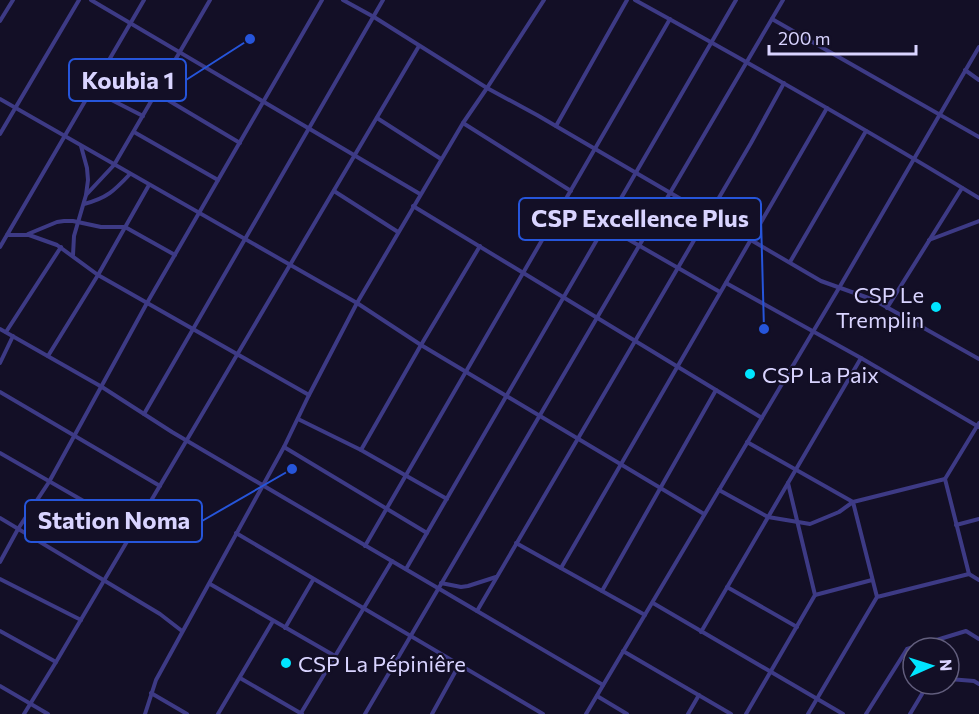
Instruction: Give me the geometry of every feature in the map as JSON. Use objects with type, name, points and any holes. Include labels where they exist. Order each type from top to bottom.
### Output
[{"type":"street","points":[[0,21],[13,0]]},
{"type":"street","points":[[0,134],[79,0]]},
{"type":"street","points":[[91,0],[420,194]]},
{"type":"street","points":[[0,247],[144,0]]},
{"type":"street","points":[[87,195],[114,165],[210,0]]},
{"type":"street","points":[[0,562],[18,529],[49,482],[147,303],[322,0]]},
{"type":"street","points":[[343,0],[487,88],[821,281],[874,300],[979,359]]},
{"type":"street","points":[[144,414],[383,0]]},
{"type":"street","points":[[145,714],[156,680],[264,486],[357,303],[441,159],[542,0]]},
{"type":"street","points":[[556,126],[627,0]]},
{"type":"street","points":[[635,0],[784,83],[979,198]]},
{"type":"street","points":[[406,569],[736,0]]},
{"type":"street","points":[[365,714],[783,0]]},
{"type":"street","points":[[772,19],[979,137]]},
{"type":"street","points":[[366,546],[670,20]]},
{"type":"street","points":[[24,714],[419,46]]},
{"type":"street","points":[[586,714],[979,47]]},
{"type":"street","points":[[965,70],[979,80]]},
{"type":"street","points":[[477,611],[784,83]]},
{"type":"street","points":[[92,90],[143,116]]},
{"type":"street","points":[[156,93],[240,143]]},
{"type":"street","points":[[0,99],[357,303],[421,345],[704,514]]},
{"type":"street","points":[[561,568],[827,108]]},
{"type":"street","points":[[376,118],[441,159]]},
{"type":"street","points":[[463,123],[571,191]]},
{"type":"street","points":[[790,262],[866,131]]},
{"type":"street","points":[[134,132],[218,180]]},
{"type":"street","points":[[73,255],[73,241],[87,195],[87,168],[81,145]]},
{"type":"street","points":[[84,204],[102,199],[130,174]]},
{"type":"street","points":[[48,357],[149,185]]},
{"type":"street","points":[[887,308],[962,188]]},
{"type":"street","points":[[334,191],[398,232]]},
{"type":"street","points":[[413,206],[762,418]]},
{"type":"street","points":[[7,235],[27,234],[57,222],[69,221],[101,227],[125,227],[175,255]]},
{"type":"street","points":[[929,240],[979,221]]},
{"type":"street","points":[[605,226],[720,292]]},
{"type":"street","points":[[27,234],[61,247],[98,275],[309,395]]},
{"type":"street","points":[[361,450],[480,246]]},
{"type":"street","points":[[6,332],[61,247]]},
{"type":"street","points":[[719,490],[768,517],[810,524],[839,512],[853,502],[945,479],[978,425],[726,283]]},
{"type":"street","points":[[0,329],[102,387],[187,441],[603,685]]},
{"type":"street","points":[[0,363],[13,336]]},
{"type":"street","points":[[701,632],[861,358]]},
{"type":"street","points":[[602,591],[716,390]]},
{"type":"street","points":[[0,392],[160,486]]},
{"type":"street","points":[[297,419],[361,450],[447,500]]},
{"type":"street","points":[[747,442],[853,502],[876,597],[808,714]]},
{"type":"street","points":[[284,447],[427,533]]},
{"type":"street","points":[[0,453],[134,530]]},
{"type":"street","points":[[945,479],[969,574],[979,580]]},
{"type":"street","points":[[746,714],[815,595],[788,483]]},
{"type":"street","points":[[0,518],[160,614],[182,631]]},
{"type":"street","points":[[956,525],[979,519]]},
{"type":"street","points":[[236,533],[543,714]]},
{"type":"street","points":[[516,543],[645,615]]},
{"type":"street","points":[[240,678],[302,713],[392,561]]},
{"type":"street","points":[[876,597],[969,574]]},
{"type":"street","points":[[441,583],[461,587],[497,576]]},
{"type":"street","points":[[0,579],[81,620]]},
{"type":"street","points":[[285,628],[314,580]]},
{"type":"street","points":[[815,595],[872,580]]},
{"type":"street","points":[[210,585],[335,656]]},
{"type":"street","points":[[727,587],[797,627]]},
{"type":"street","points":[[652,603],[843,714]]},
{"type":"street","points":[[218,714],[273,621]]},
{"type":"street","points":[[0,631],[56,662]]},
{"type":"street","points":[[866,714],[907,649],[966,631],[979,639]]},
{"type":"street","points":[[623,651],[731,714]]},
{"type":"street","points":[[432,714],[459,665]]},
{"type":"street","points":[[961,680],[974,681],[979,684]]},
{"type":"street","points":[[0,686],[48,714]]},
{"type":"street","points":[[151,693],[187,714]]},
{"type":"street","points":[[688,714],[699,695]]},
{"type":"street","points":[[597,696],[627,714]]},
{"type":"street","points":[[910,714],[920,696]]},
{"type":"place","name":"Koubia 1","points":[[250,39]]},
{"type":"place","name":"CSP Le Tremplin","points":[[936,307]]},
{"type":"place","name":"CSP Excellence Plus","points":[[764,329]]},
{"type":"place","name":"CSP La Paix","points":[[750,374]]},
{"type":"place","name":"Station Noma","points":[[292,469]]},
{"type":"place","name":"CSP La Pépiniêre","points":[[286,663]]}]
